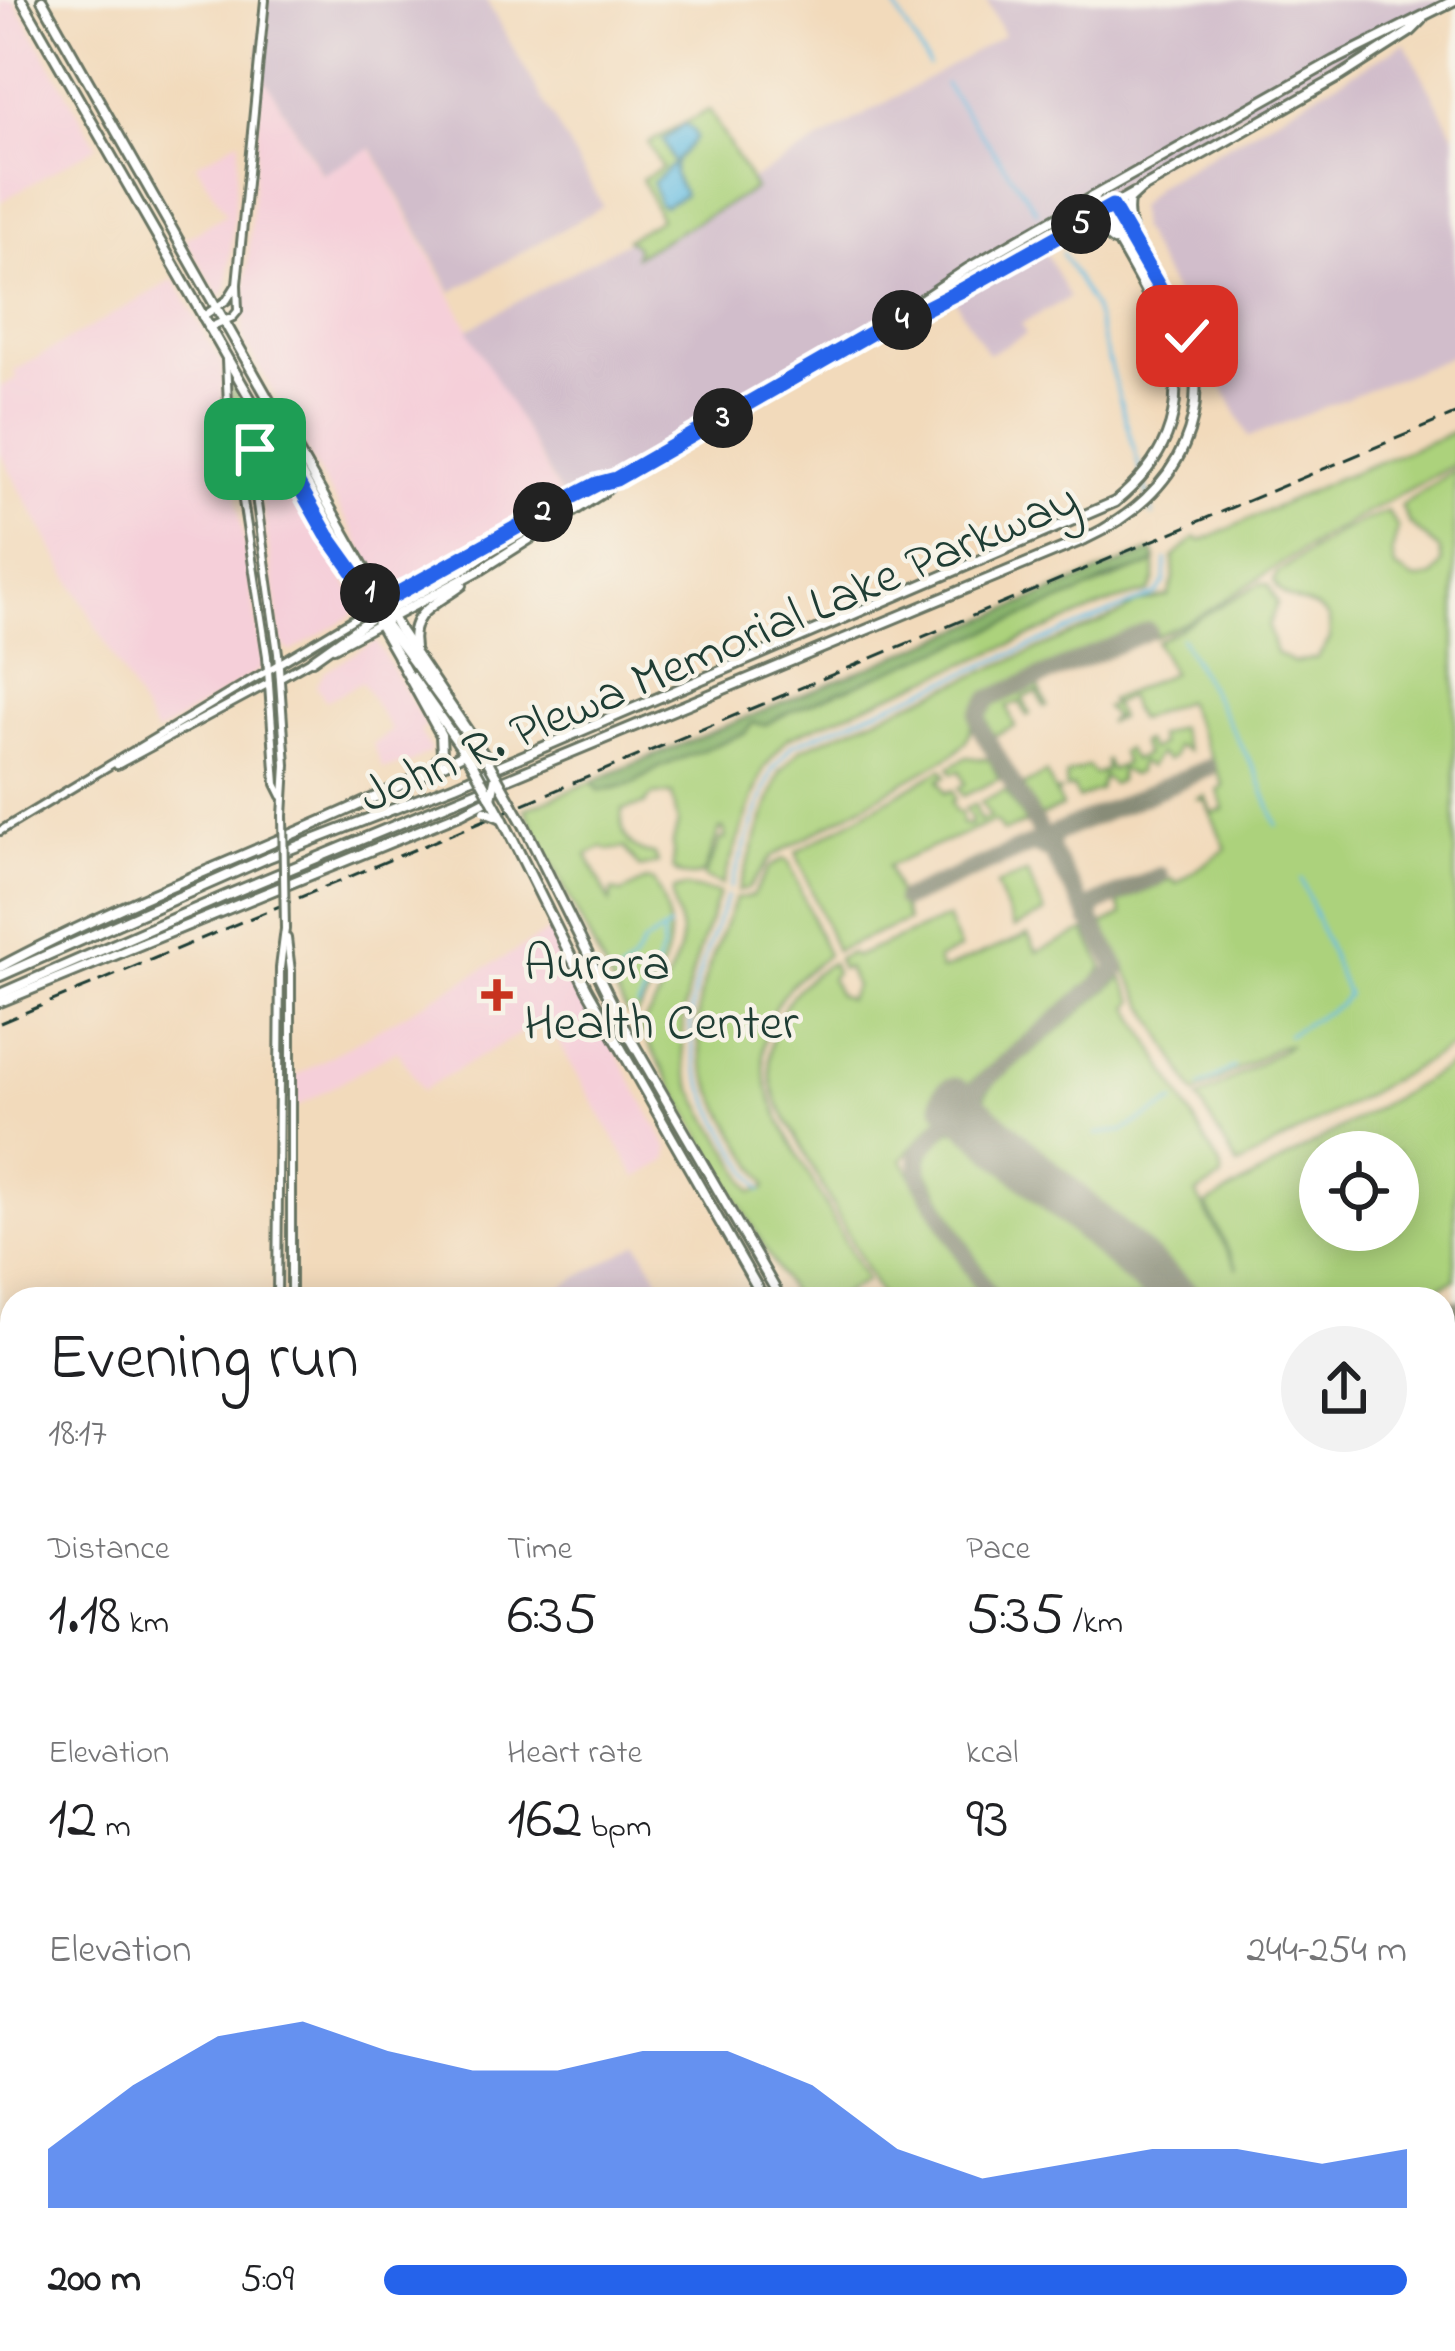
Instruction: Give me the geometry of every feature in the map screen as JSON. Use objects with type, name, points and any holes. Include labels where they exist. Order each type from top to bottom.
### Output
[{"type":"main road","points":[[22,0],[327,535],[436,696],[484,754]]},
{"type":"main road","points":[[42,0],[287,430],[381,613],[443,745],[442,754],[426,774]]},
{"type":"main road","points":[[312,660],[550,508],[616,479],[876,330],[1092,196],[1333,61],[1455,0]]},
{"type":"main road","points":[[876,330],[985,278],[1339,77],[1412,31],[1423,18]]},
{"type":"main road","points":[[1133,236],[1128,206],[1141,189]]},
{"type":"main road","name":"John R. Plewa Memorial Lake Parkway","points":[[0,971],[455,785],[1105,508],[1138,482],[1165,441],[1176,404],[1174,358],[1165,330],[1092,196]]},
{"type":"main road","name":"John R. Plewa Memorial Lake Parkway","points":[[0,998],[225,896],[1107,528],[1146,502],[1174,467],[1192,416],[1194,368],[1181,322],[1112,206]]},
{"type":"main road","points":[[1073,228],[1097,228],[1121,249]]},
{"type":"main road","points":[[977,264],[985,278]]},
{"type":"main road","points":[[415,656],[413,625],[419,616],[616,479]]},
{"type":"main road","points":[[381,613],[482,569]]},
{"type":"main road","points":[[381,613],[484,754],[626,1029],[774,1287]]},
{"type":"main road","points":[[398,657],[472,764],[486,804],[502,818],[591,997],[757,1287]]},
{"type":"main road","points":[[0,971],[465,753],[484,754]]},
{"type":"main road","points":[[0,998],[486,804],[496,776]]},
{"type":"street","points":[[208,328],[238,311],[265,0]]},
{"type":"street","points":[[202,317],[218,308],[237,284]]},
{"type":"street","points":[[226,359],[228,404],[268,670],[276,784],[282,796]]},
{"type":"street","points":[[277,1287],[286,765],[279,664],[251,461],[255,449],[287,430]]},
{"type":"street","points":[[0,831],[268,670],[381,613]]},
{"type":"street","points":[[114,766],[312,660]]},
{"type":"street","points":[[285,929],[291,971],[291,1287]]},
{"type":"shaded area","points":[[0,0],[14,0],[97,146],[0,202]]},
{"type":"shaded area","points":[[265,0],[486,0],[603,206],[452,292],[372,148],[322,174],[258,67]]},
{"type":"shaded area","points":[[986,0],[1455,0],[1333,61],[616,479],[564,501],[468,329],[747,175],[751,180],[1004,35]]},
{"type":"shaded area","points":[[1405,43],[1455,136],[1455,355],[1249,437],[1139,227],[1137,207],[1157,186]]},
{"type":"shaded area","points":[[262,74],[321,174],[371,148],[561,498],[397,590],[383,585],[242,338]]},
{"type":"shaded area","points":[[240,139],[228,286],[221,299],[185,239],[226,214],[196,164]]},
{"type":"shaded area","points":[[1044,249],[1069,298],[1021,324],[1026,334],[988,354],[954,299]]},
{"type":"shaded area","points":[[174,279],[222,363],[222,403],[263,663],[260,670],[156,734],[0,453],[0,387],[17,378],[14,371]]},
{"type":"shaded area","points":[[269,450],[358,602],[353,615],[291,652],[282,645],[257,468],[260,454]]},
{"type":"shaded area","points":[[376,641],[426,727],[420,731],[431,751],[410,763],[383,769],[373,744],[391,731],[362,682],[326,701],[316,685],[325,671]]},
{"type":"shaded area","points":[[550,931],[669,1149],[668,1160],[637,1178],[545,1019],[422,1090],[397,1050],[295,1108],[296,1076]]},
{"type":"shaded area","points":[[638,1243],[664,1287],[562,1287]]},
{"type":"green space","points":[[709,110],[755,189],[635,256],[636,247],[627,239],[660,219],[642,179],[662,168],[648,143]]},
{"type":"green space","points":[[231,380],[261,432],[244,453],[233,419]]},
{"type":"green space","points":[[1455,432],[1455,464],[1326,535],[1200,616],[1154,637],[1147,626],[984,696],[968,736],[955,753],[772,857],[748,889],[738,891],[780,772],[801,749],[1123,613],[1136,603],[1168,596],[1174,579],[1173,558],[1196,537],[1211,537]]},
{"type":"green space","points":[[1455,469],[1455,1045],[1238,1166],[1198,1099],[1290,1045],[1280,1046],[1195,1094],[1101,926],[1122,915],[1118,903],[1173,879],[1176,884],[1226,849],[1205,800],[1197,799],[1205,796],[1212,813],[1224,809],[1218,790],[1224,786],[1185,701],[1138,720],[1127,697],[1113,704],[1119,718],[1107,723],[1114,717],[1105,708],[1110,700],[1172,673],[1156,642],[1261,583],[1269,585],[1277,603],[1268,627],[1276,653],[1294,663],[1317,658],[1330,639],[1329,619],[1279,590],[1274,581],[1277,573],[1340,531],[1387,511],[1398,528],[1392,552],[1395,568],[1415,580],[1433,577],[1442,563],[1440,550],[1409,523],[1401,506]]},
{"type":"green space","points":[[1153,550],[1156,560],[1150,566],[1111,577],[764,725],[753,723],[745,733],[660,767],[633,784],[600,791],[594,785],[593,781]]},
{"type":"green space","points":[[1155,562],[1149,592],[1112,602],[788,738],[764,768],[722,885],[704,877],[721,839],[726,839],[724,829],[720,829],[704,872],[687,876],[673,869],[678,823],[672,794],[652,795],[644,805],[622,810],[627,840],[654,854],[658,863],[640,868],[625,848],[603,847],[587,855],[610,902],[612,891],[622,893],[653,881],[663,900],[669,935],[655,984],[635,1017],[627,1014],[525,809],[593,781],[600,791],[633,784],[660,767],[745,733],[753,723],[765,725]]},
{"type":"green space","points":[[1038,685],[1047,706],[1037,692],[1023,698],[1030,714],[1020,702],[1007,707],[1015,727],[992,736],[986,717],[990,707]]},
{"type":"green space","points":[[1178,727],[1187,751],[1176,746],[1167,760],[1158,754],[1149,767],[1139,762],[1138,772],[1132,775],[1120,769],[1119,781],[1112,784],[1103,776],[1099,790],[1078,799],[1073,787],[1066,789],[1066,775],[1088,766],[1094,775],[1106,770],[1105,759],[1111,770],[1125,764],[1121,752],[1126,749],[1133,760],[1145,755],[1140,743],[1145,741],[1150,750],[1160,745],[1157,736]]},
{"type":"green space","points":[[967,757],[990,760],[999,779],[963,796],[958,788],[965,784],[960,771],[952,773],[949,767]]},
{"type":"green space","points":[[942,769],[946,776],[939,780],[945,793],[952,790],[955,799],[951,802],[961,812],[962,824],[970,825],[972,819],[965,809],[975,804],[980,821],[990,817],[981,802],[1006,791],[1026,823],[1003,832],[995,821],[888,866],[907,921],[836,951],[796,852]]},
{"type":"green space","points":[[1046,773],[1055,792],[1061,791],[1056,794],[1062,807],[1039,817],[1021,787]]},
{"type":"green space","points":[[783,859],[789,862],[827,955],[785,992],[771,1015],[764,1039],[767,1084],[784,1129],[866,1281],[855,1287],[787,1287],[639,1027],[665,985],[680,947],[673,890],[685,887],[719,893],[689,986],[682,1036],[684,1061],[696,1097],[752,1192],[765,1189],[713,1091],[699,1041],[698,1014],[706,975],[735,899],[752,896],[769,868]]},
{"type":"green space","points":[[1027,873],[1045,913],[1014,928],[996,885]]},
{"type":"green space","points":[[947,918],[960,949],[937,960],[941,971],[1028,935],[1037,952],[1085,931],[1103,966],[968,1085],[902,1159],[974,1287],[876,1287],[778,1103],[771,1042],[786,1005],[831,963],[838,995],[848,999],[855,986],[837,959],[851,953],[854,957]]},
{"type":"green space","points":[[1122,977],[1135,1001],[1130,1007],[1222,1170],[1222,1178],[1196,1194],[1238,1269],[1206,1205],[1299,1152],[1299,1251],[1419,1251],[1419,1131],[1336,1131],[1455,1063],[1455,1280],[1438,1287],[1188,1287],[988,1109],[984,1097],[993,1084]]},
{"type":"green space","points":[[956,1129],[966,1132],[1140,1287],[992,1287],[925,1168],[928,1155]]},
{"type":"water","points":[[684,125],[696,138],[674,167],[684,195],[664,206],[659,204],[653,183],[674,163],[663,140]]},
{"type":"waterway","points":[[891,0],[929,66]]},
{"type":"waterway","points":[[945,84],[1037,211]]},
{"type":"waterway","points":[[1062,253],[1093,307],[1153,515]]},
{"type":"waterway","points":[[730,888],[772,771],[792,745],[1156,594],[1165,582],[1166,560]]},
{"type":"waterway","points":[[1181,638],[1257,774],[1277,825]]},
{"type":"waterway","points":[[1287,1035],[1339,1005],[1347,995],[1301,879]]},
{"type":"waterway","points":[[727,896],[694,993],[692,1047],[708,1097],[761,1191]]},
{"type":"waterway","points":[[616,978],[643,944],[669,927]]},
{"type":"waterway","points":[[638,1007],[662,951],[663,931]]},
{"type":"waterway","points":[[1200,1087],[1234,1067]]},
{"type":"waterway","points":[[1096,1134],[1123,1131],[1174,1102]]},
{"type":"taxiway","points":[[983,1287],[920,1177],[918,1154],[970,1094],[1118,968],[980,727],[978,715],[989,699],[1148,631]]},
{"type":"taxiway","points":[[1051,852],[1050,841],[1056,833],[1208,768]]},
{"type":"taxiway","points":[[904,899],[1032,844],[1049,850]]},
{"type":"taxiway","points":[[1089,920],[1094,905],[1160,876]]},
{"type":"taxiway","points":[[948,1120],[975,1119],[972,1103],[977,1088]]},
{"type":"runway","points":[[954,1100],[1164,1287]]},
{"type":"railway","points":[[0,1023],[1455,414]]},
{"type":"place","name":"Aurora Health Center","points":[[497,995]]},
{"type":"route","points":[[255,449],[272,438],[327,535],[377,605],[564,501],[616,479],[876,330],[962,290],[1112,206],[1187,336]]}]
